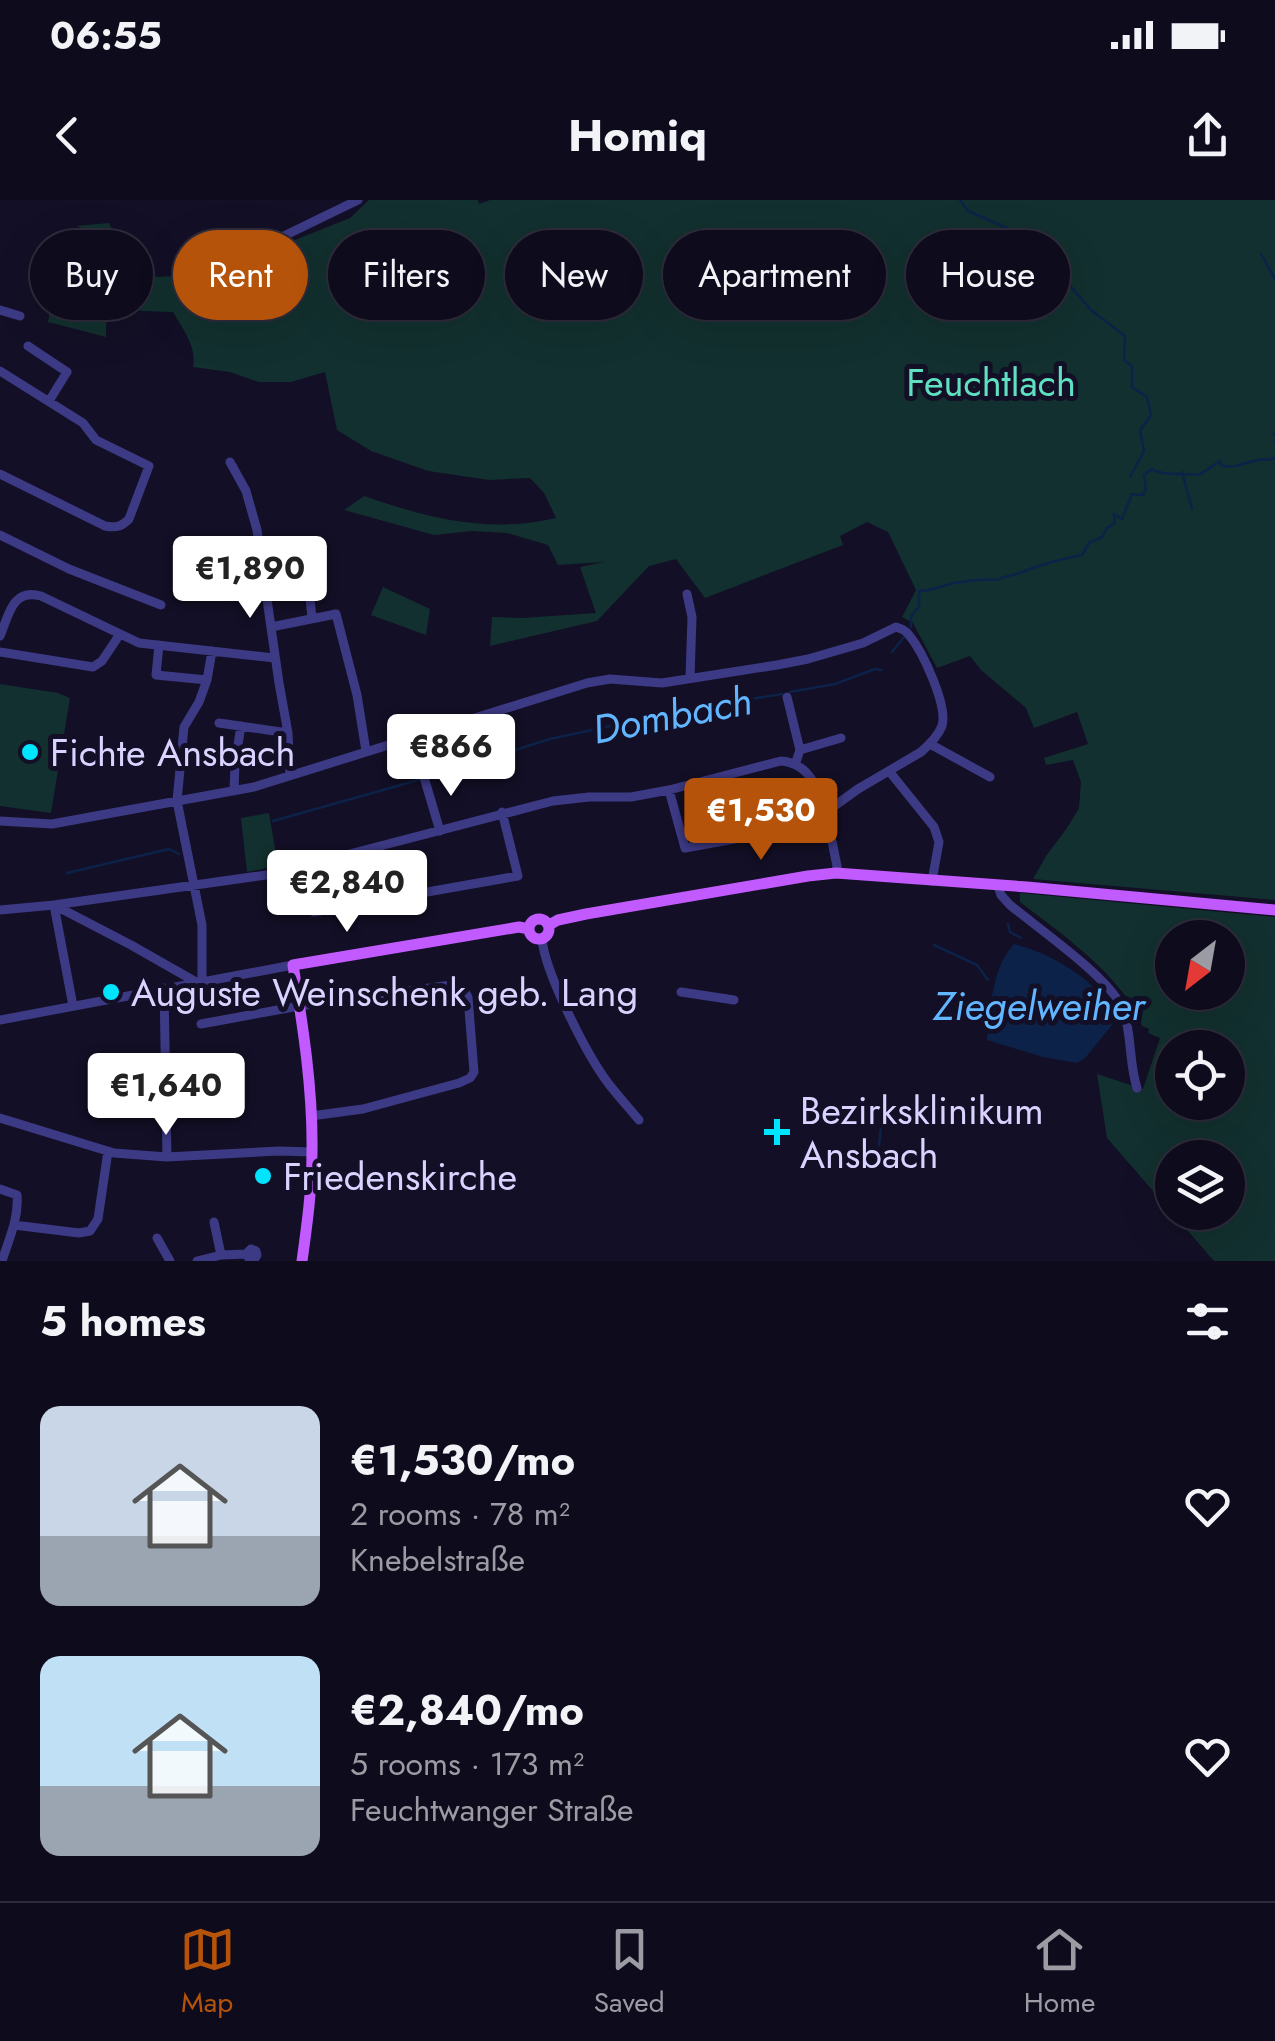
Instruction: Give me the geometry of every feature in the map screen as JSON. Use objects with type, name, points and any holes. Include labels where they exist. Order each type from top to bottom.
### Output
[{"type":"main road","points":[[549,925],[586,914],[836,874],[1275,910]]},
{"type":"main road","points":[[537,918],[549,925],[548,935],[542,938],[534,938],[529,929],[537,918]]},
{"type":"main road","points":[[302,1261],[309,1208],[311,1116],[292,966],[519,927],[529,929]]},
{"type":"street","points":[[296,230],[358,200]]},
{"type":"street","points":[[0,310],[20,316]]},
{"type":"street","points":[[28,346],[67,372],[49,402]]},
{"type":"street","points":[[0,370],[83,423],[96,440],[150,466],[129,519],[114,528],[0,474]]},
{"type":"street","points":[[230,462],[246,491],[257,530],[288,733],[290,774]]},
{"type":"street","points":[[0,535],[69,569],[161,605]]},
{"type":"street","points":[[308,580],[312,618]]},
{"type":"street","points":[[0,636],[16,602],[29,593],[139,643],[275,658]]},
{"type":"street","points":[[686,594],[692,617],[690,678]]},
{"type":"street","points":[[270,627],[336,614],[357,694],[366,751]]},
{"type":"street","points":[[0,821],[52,824],[254,787],[587,683],[610,679],[662,683],[808,659],[863,643],[896,627],[908,633],[944,705],[942,725],[922,752],[858,789],[827,817],[685,848],[669,790]]},
{"type":"street","points":[[0,652],[93,667],[102,661],[120,634]]},
{"type":"street","points":[[160,645],[156,674],[207,680]]},
{"type":"street","points":[[199,982],[202,925],[178,800],[184,727],[199,702],[212,651]]},
{"type":"street","points":[[786,697],[800,750],[796,762]]},
{"type":"street","points":[[219,723],[288,733]]},
{"type":"street","points":[[234,791],[241,726]]},
{"type":"street","points":[[412,737],[440,832]]},
{"type":"street","points":[[800,750],[841,738]]},
{"type":"street","points":[[930,744],[990,776]]},
{"type":"street","points":[[0,910],[54,906],[273,874],[440,832],[502,812],[589,796],[631,797],[669,790],[781,760],[796,762],[814,784],[827,817],[836,874]]},
{"type":"street","points":[[889,771],[934,827],[939,842],[932,881]]},
{"type":"street","points":[[306,867],[314,912],[518,876],[502,812]]},
{"type":"street","points":[[998,886],[1010,905],[1092,973],[1120,1005],[1130,1038],[1137,1088]]},
{"type":"street","points":[[54,906],[199,982]]},
{"type":"street","points":[[54,906],[73,1006]]},
{"type":"street","points":[[542,938],[551,972],[597,1066],[639,1120]]},
{"type":"street","points":[[0,1020],[292,966]]},
{"type":"street","points":[[201,1024],[451,985],[465,992],[474,1072],[470,1078],[363,1109],[311,1116]]},
{"type":"street","points":[[164,988],[167,1158]]},
{"type":"street","points":[[681,992],[734,1000]]},
{"type":"street","points":[[0,1118],[108,1151],[167,1158],[280,1150],[312,1152]]},
{"type":"street","points":[[14,1225],[90,1231],[98,1219],[108,1151]]},
{"type":"street","points":[[0,1189],[17,1195],[18,1200],[14,1225],[1,1259]]},
{"type":"street","points":[[214,1222],[221,1254]]},
{"type":"street","points":[[157,1238],[170,1261]]},
{"type":"street","points":[[197,1261],[221,1254],[252,1258]]},
{"type":"green space","name":"Feuchtlach","points":[[369,200],[478,200],[479,204],[490,200],[1275,200],[1275,900],[1033,879],[1079,808],[1081,782],[1073,760],[1046,765],[1044,758],[1088,744],[1077,712],[1034,728],[1026,708],[970,656],[937,668],[913,623],[902,617],[916,590],[888,532],[867,522],[840,536],[843,545],[705,598],[676,559],[649,566],[597,621],[490,646],[492,617],[596,613],[580,567],[604,562],[558,565],[548,545],[507,533],[434,535],[344,510],[364,496],[411,511],[482,524],[556,518],[544,493],[530,478],[489,480],[428,471],[371,451],[337,430],[325,372],[291,382],[259,382],[230,372],[193,367],[191,345],[178,320],[308,320],[308,235],[350,218]]},
{"type":"green space","points":[[109,223],[112,230],[76,226]]},
{"type":"green space","points":[[153,276],[173,276],[173,312],[153,311]]},
{"type":"green space","points":[[106,320],[106,337],[48,322]]},
{"type":"green space","points":[[383,587],[430,609],[426,635],[371,615]]},
{"type":"green space","name":"Fichte Ansbach","points":[[0,684],[70,698],[51,813],[0,806]]},
{"type":"green space","points":[[269,813],[278,866],[247,872],[241,818]]},
{"type":"green space","points":[[1020,893],[1275,917],[1275,1261],[1214,1261],[1187,1230],[1245,1230],[1245,1140],[1155,1140],[1155,1193],[1107,1138],[1097,1074],[1143,1089],[1155,1053],[1155,1120],[1245,1120],[1245,1030],[1155,1030],[1155,1036],[1148,1033],[1129,1001],[1077,947],[1020,902]]},
{"type":"water","name":"Ziegelweiher","points":[[1014,944],[1064,965],[1104,1001],[1112,1025],[1077,1063],[987,1040],[996,977]]},
{"type":"waterway","points":[[960,200],[968,211],[1028,237],[1091,310],[1125,336],[1124,360],[1132,366],[1132,387],[1147,397],[1151,415],[1140,430],[1144,451],[1130,477]]},
{"type":"waterway","points":[[1261,254],[1275,279]]},
{"type":"waterway","name":"Dombach","points":[[911,627],[911,616],[919,607],[919,591],[965,581],[997,580],[1082,555],[1089,543],[1102,537],[1115,523],[1114,514],[1122,519],[1132,494],[1143,495],[1144,475],[1152,469],[1199,475],[1220,461],[1221,465],[1233,466],[1275,457]]},
{"type":"waterway","points":[[1182,472],[1192,509]]},
{"type":"waterway","name":"Dombach","points":[[892,652],[904,637]]},
{"type":"waterway","name":"Dombach","points":[[790,692],[881,670]]},
{"type":"waterway","name":"Dombach","points":[[429,777],[550,739],[694,708],[782,694]]},
{"type":"waterway","name":"Dombach","points":[[273,821],[422,779]]},
{"type":"waterway","name":"Dombach","points":[[67,873],[169,849],[179,854]]},
{"type":"waterway","points":[[1008,924],[1010,932],[1021,938]]},
{"type":"waterway","points":[[934,945],[977,965],[988,980]]},
{"type":"waterway","points":[[879,1145],[883,1110]]},
{"type":"place","name":"Fichte Ansbach","points":[[30,752]]},
{"type":"place","name":"Auguste Weinschenk geb. Lang","points":[[111,992]]},
{"type":"place","name":"Bezirksklinikum Ansbach","points":[[777,1132]]},
{"type":"place","name":"Friedenskirche","points":[[263,1176]]}]
